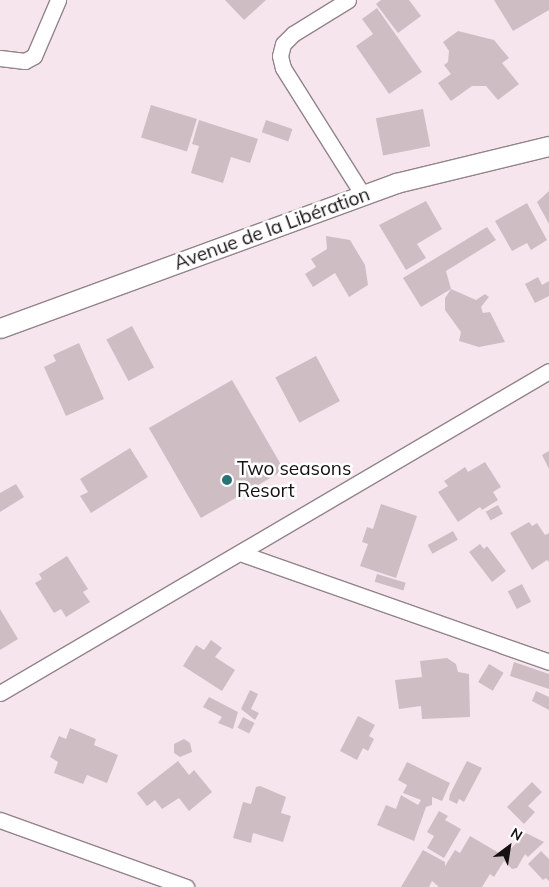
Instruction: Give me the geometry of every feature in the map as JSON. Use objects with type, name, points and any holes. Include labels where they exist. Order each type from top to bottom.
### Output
[{"type":"street","points":[[0,58],[25,61],[34,56],[58,0]]},
{"type":"street","points":[[348,0],[292,34],[284,44],[280,56],[283,68],[364,195]]},
{"type":"street","name":"Avenue de la Libération","points":[[0,328],[364,195],[445,169],[549,146]]},
{"type":"street","points":[[0,693],[549,371]]},
{"type":"street","points":[[240,553],[549,662]]},
{"type":"street","points":[[0,820],[186,887]]},
{"type":"building","points":[[225,0],[266,0],[244,20]]},
{"type":"building","points":[[381,0],[409,0],[421,16],[398,33],[376,4]]},
{"type":"building","points":[[494,0],[549,0],[549,10],[513,31]]},
{"type":"building","points":[[377,8],[422,72],[389,94],[356,46],[373,34],[362,19]]},
{"type":"building","points":[[458,31],[494,40],[509,58],[502,63],[519,84],[498,100],[486,86],[472,86],[451,101],[438,83],[451,74],[444,65],[448,62],[449,51],[443,42]]},
{"type":"building","points":[[151,105],[197,119],[187,152],[141,138]]},
{"type":"building","points":[[423,109],[430,146],[383,155],[376,118]]},
{"type":"building","points":[[199,120],[258,139],[250,163],[231,157],[223,183],[191,173],[199,146],[192,144]]},
{"type":"building","points":[[266,120],[292,129],[288,141],[262,132]]},
{"type":"building","points":[[549,191],[549,224],[537,202]]},
{"type":"building","points":[[426,201],[442,229],[417,244],[426,258],[406,270],[379,225]]},
{"type":"building","points":[[527,203],[547,240],[531,250],[527,243],[512,251],[495,221]]},
{"type":"building","points":[[487,227],[496,240],[446,271],[451,289],[421,307],[403,278]]},
{"type":"building","points":[[326,236],[350,240],[365,265],[368,285],[349,297],[335,273],[313,287],[305,274],[316,267],[311,259],[327,249]]},
{"type":"building","points":[[538,277],[542,285],[549,281],[549,296],[535,303],[525,284]]},
{"type":"building","points":[[451,289],[476,300],[485,294],[489,297],[481,307],[483,313],[490,312],[505,342],[479,347],[459,341],[461,332],[445,310],[445,298]]},
{"type":"building","points":[[132,326],[154,367],[128,381],[106,340]]},
{"type":"building","points":[[79,343],[104,399],[66,416],[44,367],[56,361],[53,355]]},
{"type":"building","points":[[316,356],[340,401],[299,423],[275,378]]},
{"type":"building","points":[[232,380],[284,470],[201,518],[149,428]]},
{"type":"building","points":[[130,448],[148,477],[91,513],[80,496],[88,492],[80,479]]},
{"type":"building","points":[[549,451],[549,469],[542,455]]},
{"type":"building","points":[[485,462],[501,487],[493,492],[498,500],[482,510],[480,507],[458,522],[438,492],[448,486],[444,481],[465,467],[468,472]]},
{"type":"building","points":[[16,484],[24,497],[0,512],[0,493]]},
{"type":"building","points":[[381,504],[417,516],[396,578],[360,566],[368,544],[362,542],[367,527],[373,529]]},
{"type":"building","points":[[498,505],[503,514],[491,521],[486,512]]},
{"type":"building","points":[[529,522],[532,526],[537,523],[545,535],[549,533],[549,562],[547,560],[532,570],[510,533]]},
{"type":"building","points":[[453,531],[458,540],[432,554],[428,545]]},
{"type":"building","points":[[480,544],[484,549],[487,546],[506,571],[492,582],[469,552]]},
{"type":"building","points":[[67,556],[88,589],[83,592],[90,602],[66,617],[61,609],[54,613],[35,583],[42,579],[39,574]]},
{"type":"building","points":[[377,574],[406,583],[403,590],[375,582]]},
{"type":"building","points":[[522,584],[531,602],[517,609],[508,591]]},
{"type":"building","points":[[0,609],[18,639],[0,650]]},
{"type":"building","points":[[211,640],[222,648],[215,657],[235,670],[222,691],[183,666],[196,645],[204,650]]},
{"type":"building","points":[[447,658],[456,664],[458,672],[469,674],[470,717],[422,719],[421,706],[399,709],[395,680],[422,677],[420,661]]},
{"type":"building","points":[[514,662],[549,674],[549,689],[510,676]]},
{"type":"building","points":[[489,664],[504,673],[493,691],[478,682]]},
{"type":"building","points":[[250,690],[258,694],[251,709],[259,713],[255,720],[241,709]]},
{"type":"building","points":[[536,691],[549,697],[549,710],[532,701]]},
{"type":"building","points":[[209,697],[238,712],[233,729],[218,723],[222,717],[203,707]]},
{"type":"building","points":[[358,716],[375,725],[369,736],[374,739],[368,751],[363,748],[357,760],[340,751]]},
{"type":"building","points":[[243,717],[255,723],[249,734],[238,728]]},
{"type":"building","points":[[70,728],[96,739],[94,745],[118,755],[107,783],[87,775],[83,784],[54,773],[58,762],[50,757],[59,736],[66,739]]},
{"type":"building","points":[[184,739],[190,743],[192,752],[180,757],[174,753],[174,744]]},
{"type":"building","points":[[178,761],[189,775],[194,770],[212,792],[189,811],[179,798],[162,809],[155,800],[147,806],[137,793]]},
{"type":"building","points":[[467,761],[482,768],[464,802],[459,799],[457,804],[449,800],[450,794]]},
{"type":"building","points":[[407,762],[450,783],[442,801],[432,797],[432,805],[426,807],[414,841],[377,825],[386,805],[396,809],[401,795],[418,805],[421,800],[403,793],[407,785],[398,780]]},
{"type":"building","points":[[532,782],[542,792],[528,806],[535,812],[524,824],[507,807]]},
{"type":"building","points":[[260,786],[286,797],[281,813],[291,816],[283,842],[253,833],[251,843],[233,838],[243,802],[251,804],[256,787]]},
{"type":"building","points":[[439,811],[448,816],[445,820],[461,829],[444,858],[427,848],[434,836],[427,832]]},
{"type":"building","points":[[526,833],[544,842],[528,857],[525,854],[517,868],[512,869],[504,861],[494,877],[490,874],[482,887],[439,887],[432,881],[429,887],[401,887],[423,850],[445,862],[445,866],[455,850],[460,853],[470,836],[504,856]]},
{"type":"building","points":[[541,851],[549,859],[549,881],[546,878],[543,880],[528,864]]},
{"type":"place","name":"Two seasons Resort","points":[[227,480]]}]
